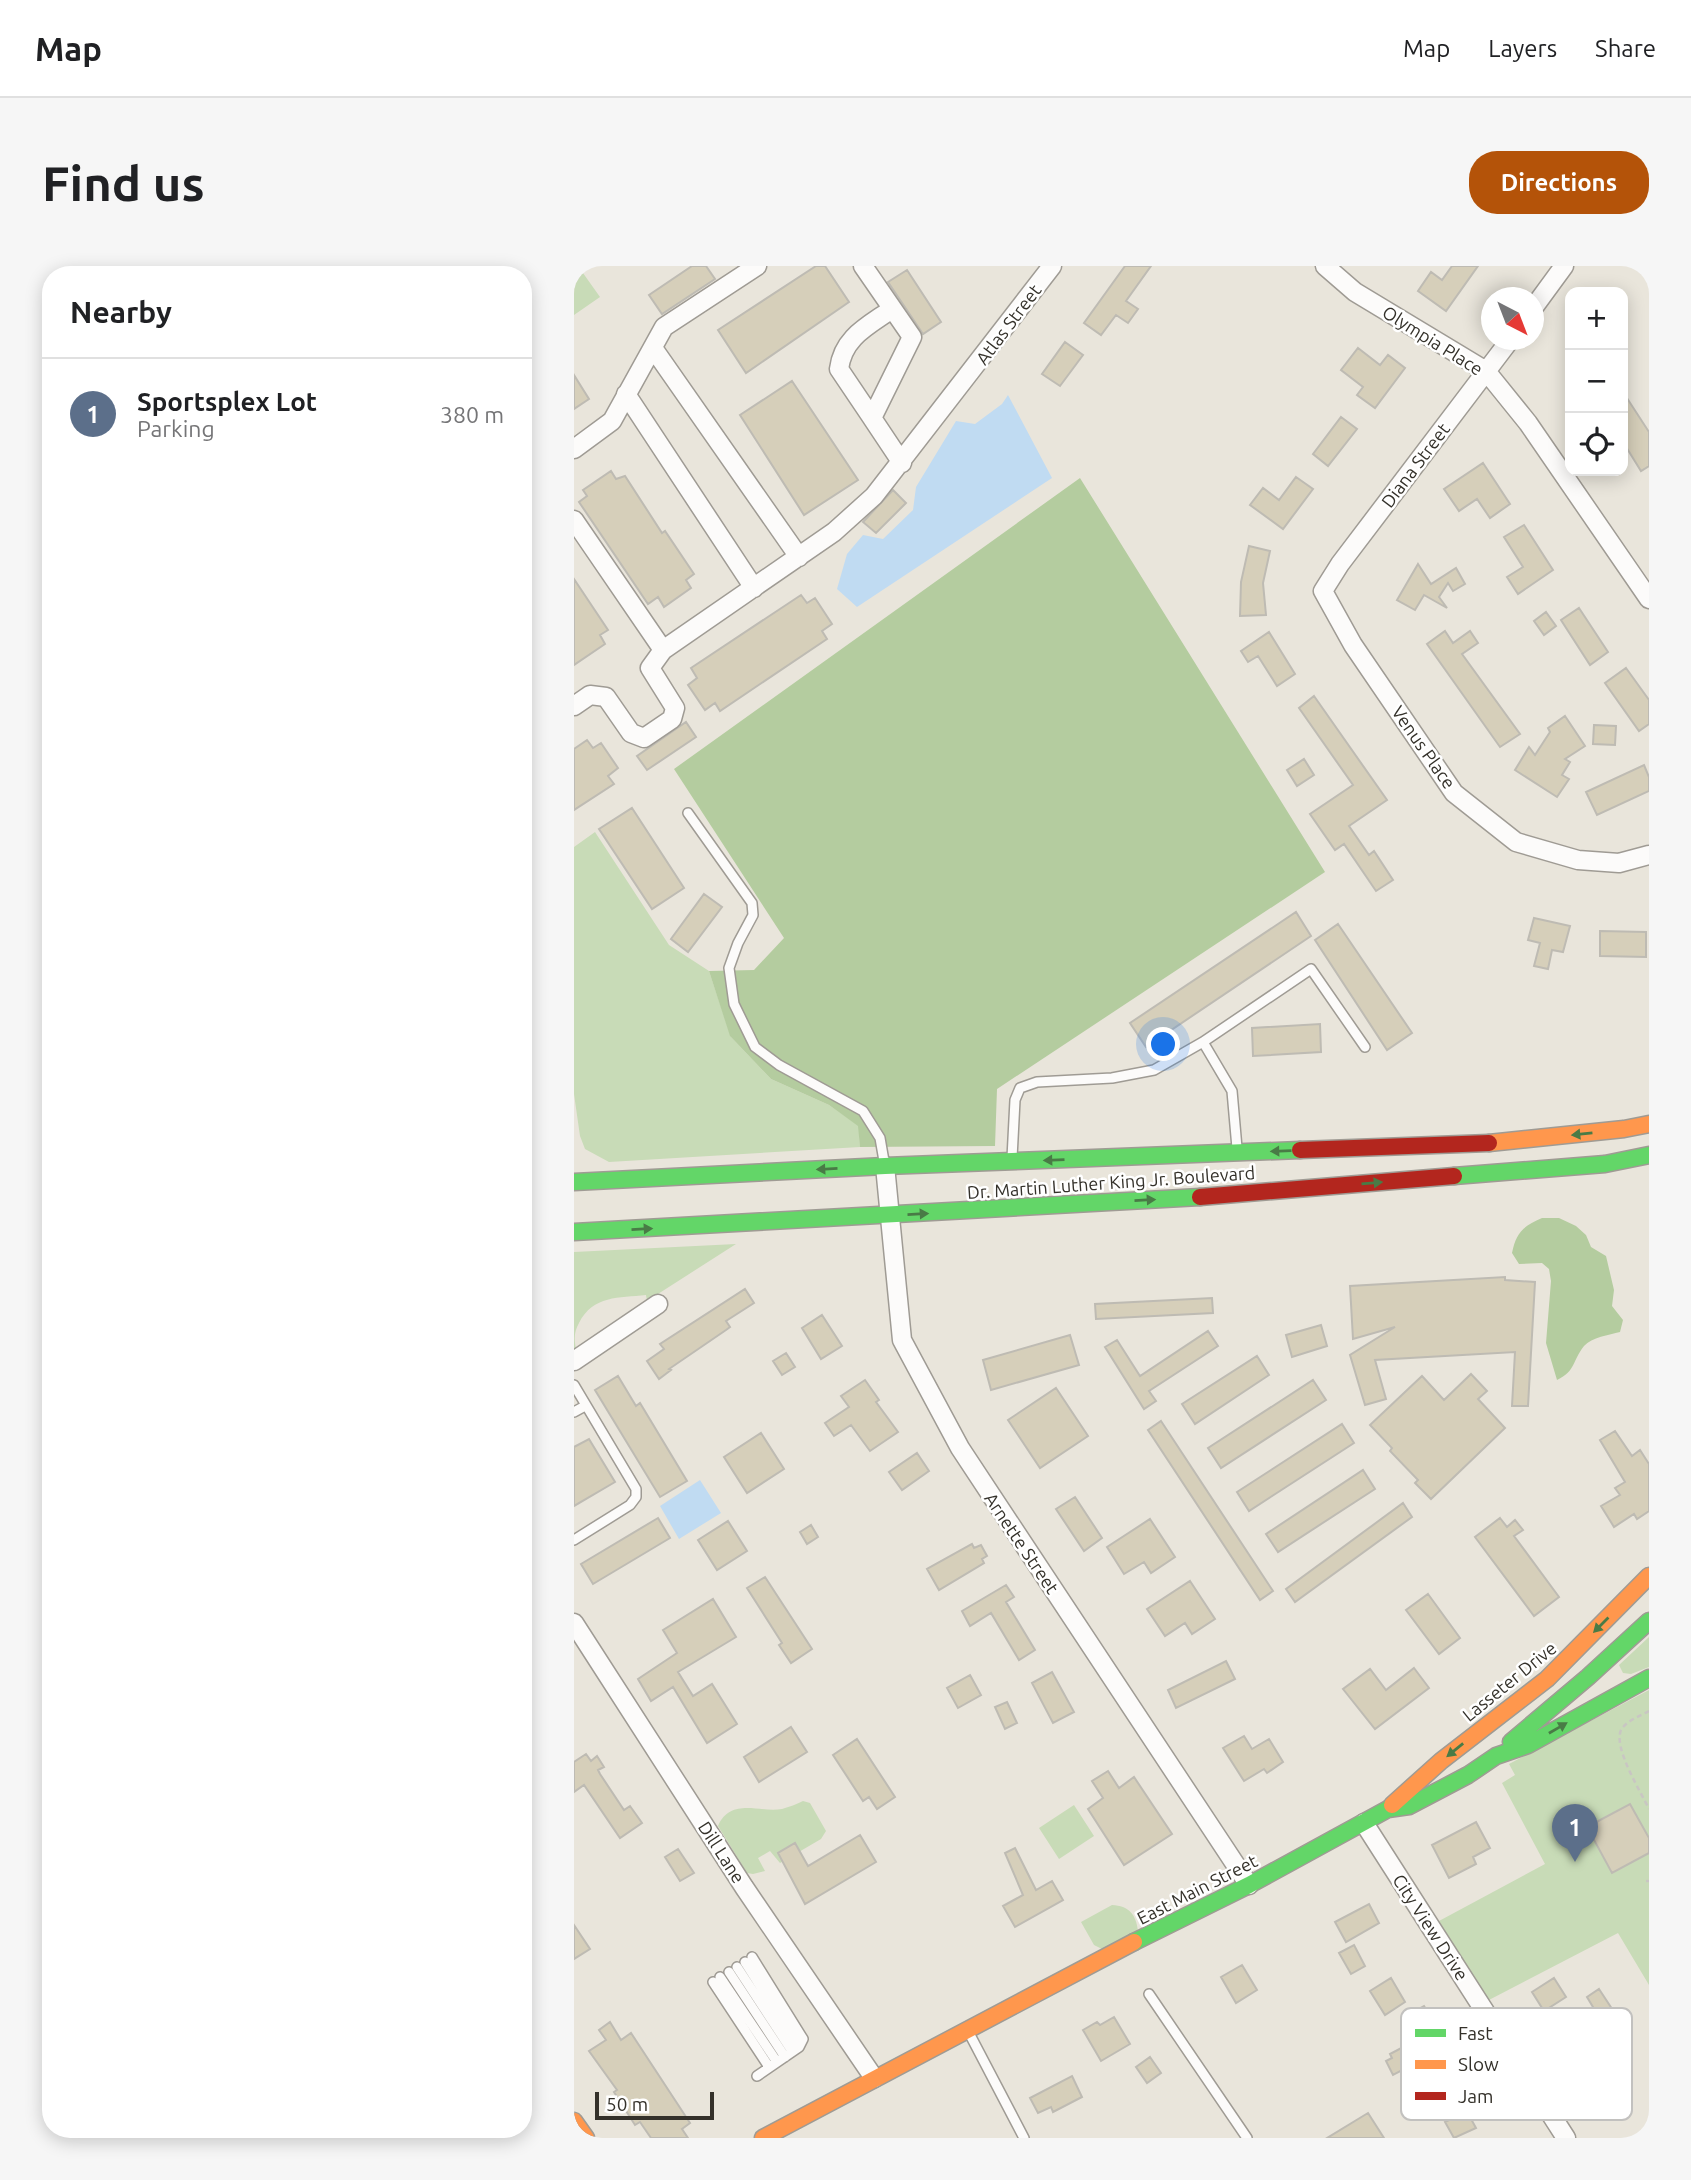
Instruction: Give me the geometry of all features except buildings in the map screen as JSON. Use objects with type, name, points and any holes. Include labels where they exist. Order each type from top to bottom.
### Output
[{"type":"main road","name":"Dr. Martin Luther King Jr. Boulevard","points":[[575,1177],[1489,1143],[1649,1124]]},
{"type":"main road","name":"Dr. Martin Luther King Jr. Boulevard","points":[[574,1232],[1231,1195],[1605,1164],[1649,1155]]},
{"type":"main road","name":"Lasseter Drive","points":[[1388,1809],[1441,1761],[1546,1679],[1649,1576]]},
{"type":"main road","points":[[1496,1756],[1649,1620]]},
{"type":"main road","points":[[1546,1679],[1566,1696]]},
{"type":"main road","name":"East Main Street","points":[[763,2138],[967,2029],[1250,1885],[1388,1809],[1409,1806],[1468,1775],[1496,1756],[1528,1745],[1646,1679]]},
{"type":"main road","points":[[1566,1696],[1646,1679]]},
{"type":"main road","points":[[574,2121],[586,2138]]},
{"type":"street","points":[[574,449],[612,421],[664,327],[757,266]]},
{"type":"street","points":[[863,266],[912,337],[872,418]]},
{"type":"street","name":"Atlas Street","points":[[663,650],[799,558],[834,532],[874,496],[1052,266]]},
{"type":"street","name":"Olympia Place","points":[[1325,266],[1355,292],[1486,371],[1528,423],[1649,599]]},
{"type":"street","points":[[1544,293],[1564,266]]},
{"type":"street","points":[[892,309],[850,341],[841,354],[839,369],[902,463]]},
{"type":"street","points":[[653,348],[799,558]]},
{"type":"street","name":"Diana Street","points":[[1323,591],[1340,564],[1502,350]]},
{"type":"street","points":[[626,394],[754,587]]},
{"type":"street","points":[[574,520],[663,650],[650,668],[675,708],[672,719],[644,738],[631,733],[606,697],[590,695],[574,706]]},
{"type":"street","name":"Venus Place","points":[[1323,591],[1353,645],[1454,793],[1516,842],[1578,860],[1619,863],[1649,855]]},
{"type":"street","name":"Arnette Street","points":[[885,1166],[902,1339],[960,1448],[1250,1885]]},
{"type":"street","points":[[574,1361],[658,1304]]},
{"type":"street","name":"Dill Lane","points":[[574,1625],[744,1887],[874,2078]]},
{"type":"street","name":"City View Drive","points":[[1364,1823],[1483,2008]]},
{"type":"street","name":"City View Drive","points":[[1554,2120],[1566,2138]]},
{"type":"lane","points":[[688,813],[752,903],[753,915],[738,943],[729,968],[734,1004],[755,1047],[779,1065],[863,1111],[880,1138],[885,1166]]},
{"type":"lane","points":[[1012,1161],[1015,1100],[1020,1088],[1037,1082],[1112,1078],[1154,1070],[1203,1042],[1311,969],[1365,1047]]},
{"type":"lane","points":[[1203,1042],[1232,1091],[1238,1153]]},
{"type":"lane","points":[[574,1385],[636,1489],[636,1497],[630,1505],[574,1540]]},
{"type":"lane","points":[[574,1412],[586,1406]]},
{"type":"lane","points":[[733,1970],[784,2057]]},
{"type":"lane","points":[[733,1970],[784,2057]]},
{"type":"lane","points":[[733,1970],[803,2039],[784,2057],[757,2076]]},
{"type":"lane","points":[[1149,1994],[1245,2135],[1232,2138]]},
{"type":"lane","points":[[967,2029],[1024,2138]]},
{"type":"path","points":[[1649,1711],[1621,1729],[1619,1742],[1625,1761],[1649,1810]]},
{"type":"green space","points":[[574,266],[578,266],[600,297],[574,315]]},
{"type":"green space","points":[[1080,478],[1325,872],[997,1089],[995,1146],[860,1147],[858,1126],[829,1105],[771,1079],[730,1036],[709,971],[754,970],[784,938],[674,769]]},
{"type":"green space","points":[[595,832],[669,945],[709,971],[731,1037],[771,1079],[829,1105],[859,1126],[860,1147],[609,1162],[585,1149],[580,1136],[574,1094],[574,847]]},
{"type":"green space","points":[[1542,1218],[1559,1218],[1576,1226],[1586,1235],[1591,1247],[1606,1256],[1614,1290],[1612,1306],[1623,1320],[1620,1332],[1587,1343],[1571,1369],[1557,1380],[1546,1343],[1551,1281],[1549,1269],[1542,1263],[1519,1264],[1512,1253],[1521,1231]]},
{"type":"green space","points":[[736,1244],[647,1301],[646,1295],[626,1297],[608,1300],[592,1307],[577,1326],[574,1350],[574,1252]]},
{"type":"green space","points":[[1649,1637],[1649,1667],[1631,1674],[1623,1673],[1619,1665]]},
{"type":"green space","points":[[1649,1690],[1649,1985],[1618,1933],[1487,2001],[1439,1921],[1545,1864],[1502,1783],[1515,1775],[1509,1764]]},
{"type":"green space","points":[[803,1801],[810,1803],[826,1831],[821,1839],[780,1863],[770,1851],[758,1858],[765,1871],[747,1873],[718,1826],[724,1817],[738,1809],[782,1809]]},
{"type":"green space","points":[[1074,1805],[1094,1836],[1059,1859],[1039,1828]]},
{"type":"green space","points":[[1112,1905],[1131,1912],[1138,1931],[1104,1950],[1094,1945],[1081,1922]]},
{"type":"water","points":[[1008,395],[1052,478],[857,607],[837,589],[847,554],[863,535],[883,539],[913,510],[916,487],[956,421],[975,424],[1002,404]]},
{"type":"water","points":[[700,1480],[721,1513],[679,1539],[660,1506]]},
{"type":"traffic: fast","points":[[574,1182],[885,1166],[1300,1150]]},
{"type":"traffic: fast","points":[[1454,1176],[1605,1164],[1649,1155]]},
{"type":"traffic: fast","points":[[574,1232],[1200,1197]]},
{"type":"traffic: fast","points":[[1511,1742],[1649,1621]]},
{"type":"traffic: fast","points":[[1134,1942],[1249,1885],[1388,1809],[1409,1806],[1468,1775],[1496,1756],[1528,1745],[1649,1678]]},
{"type":"traffic: slow","points":[[1489,1143],[1649,1124]]},
{"type":"traffic: slow","points":[[1392,1805],[1441,1761],[1547,1679],[1649,1576]]},
{"type":"traffic: slow","points":[[763,2138],[1134,1942]]},
{"type":"traffic: slow","points":[[574,2121],[586,2138]]},
{"type":"traffic: jam","points":[[1300,1150],[1489,1143]]},
{"type":"traffic: jam","points":[[1200,1197],[1454,1176]]},
{"type":"place","name":"Sportsplex Lot","points":[[1575,1862]]}]
